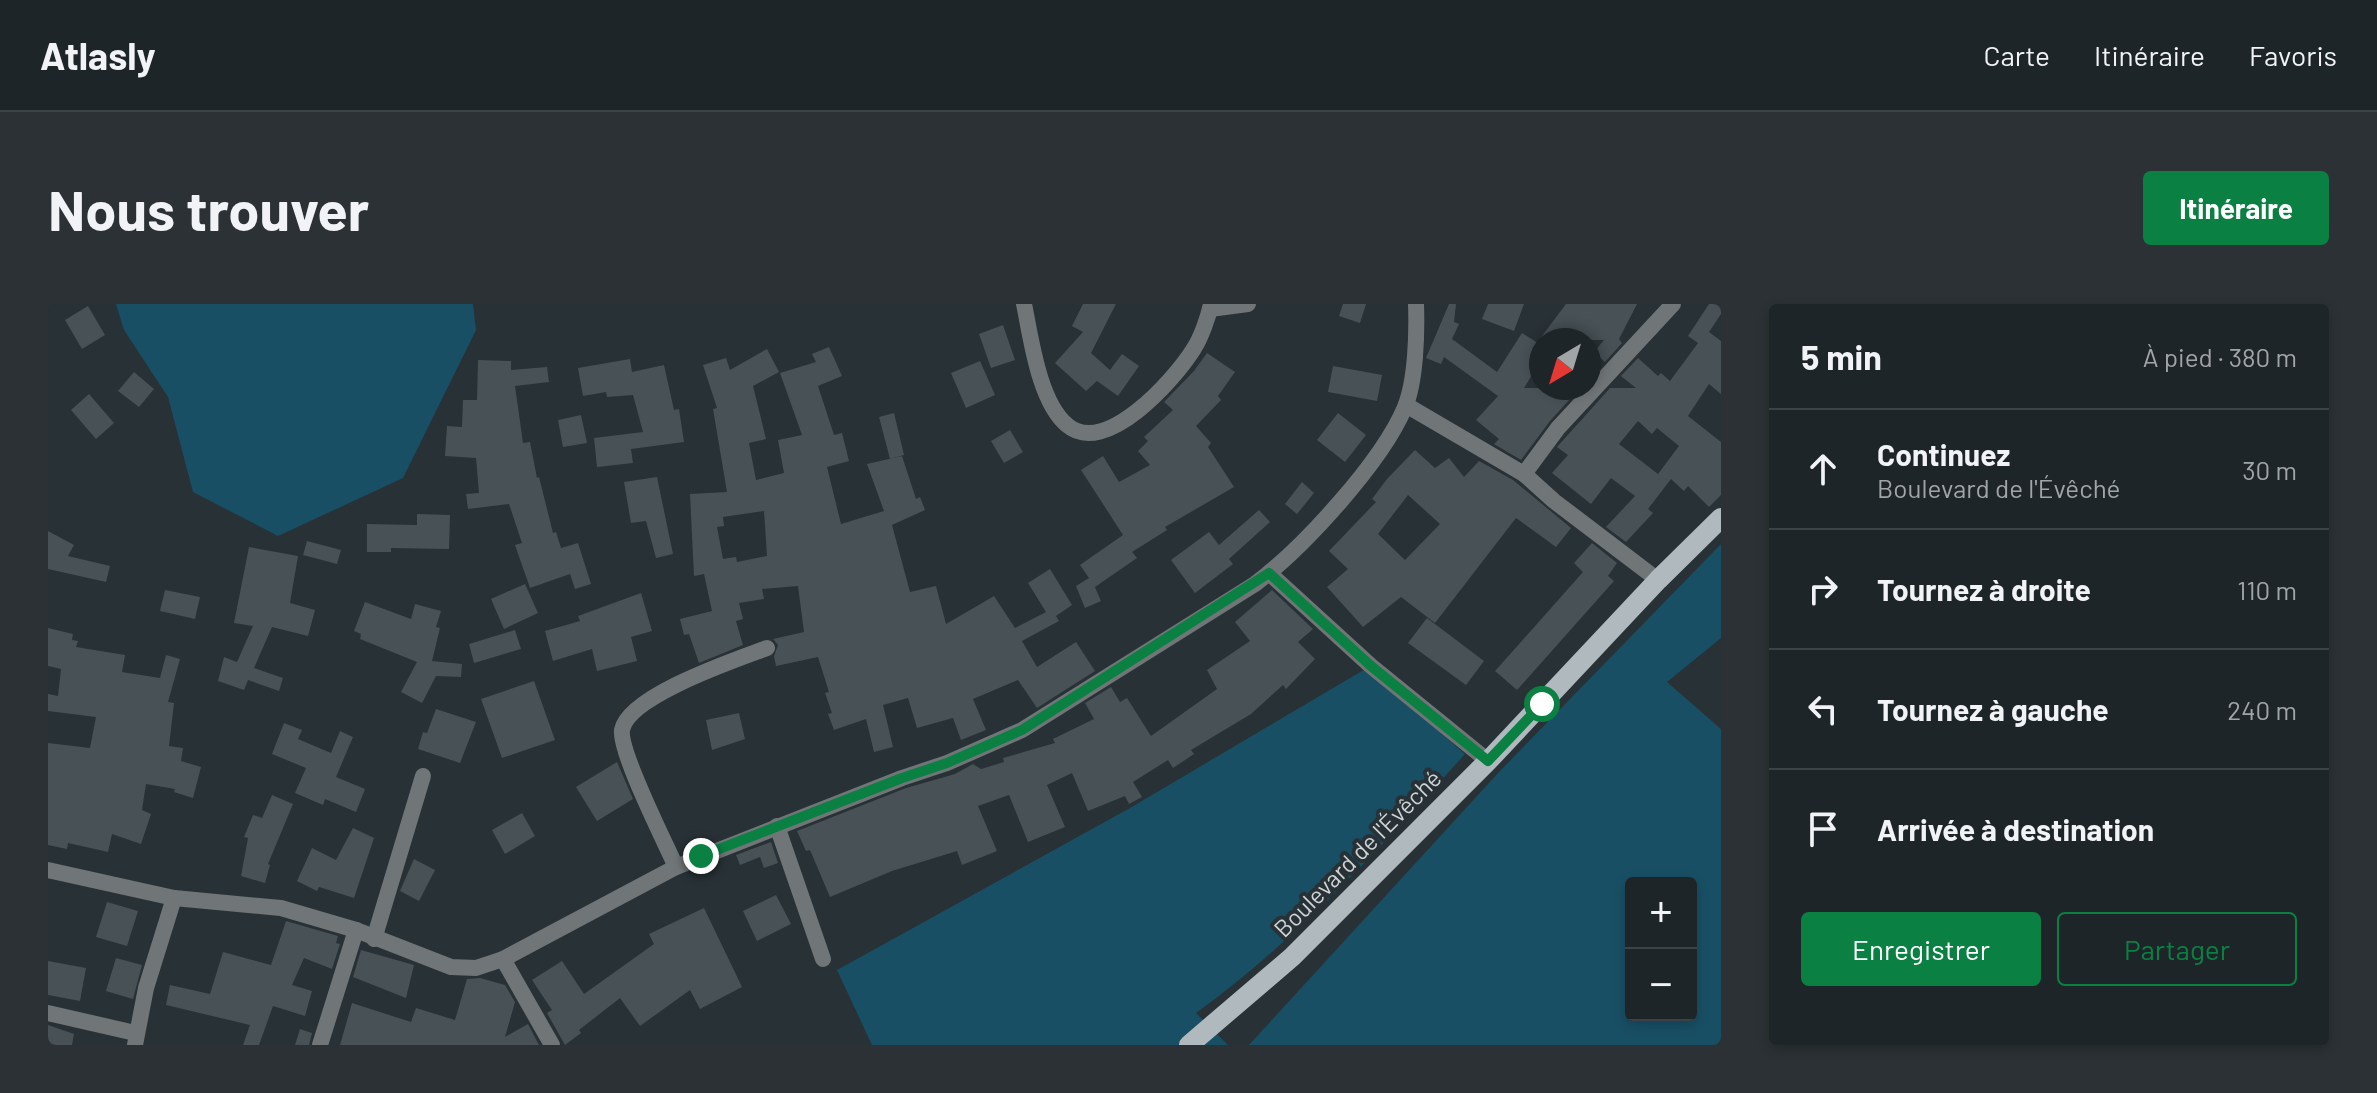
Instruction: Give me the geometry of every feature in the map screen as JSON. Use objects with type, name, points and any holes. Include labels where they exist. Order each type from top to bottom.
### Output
[{"type":"main road","name":"Boulevard de l'Évêché","points":[[1189,1045],[1292,957],[1488,761],[1658,580],[1721,518]]},
{"type":"street","points":[[1024,304],[1034,352],[1050,400],[1068,427],[1082,433],[1096,434],[1111,429],[1161,389],[1195,348],[1210,306],[1248,304]]},
{"type":"street","points":[[48,870],[174,898],[281,908],[356,930],[451,967],[476,968],[503,959],[676,867],[947,763],[1034,724],[1269,573],[1338,504],[1373,458],[1406,405],[1417,330],[1416,304]]},
{"type":"street","points":[[1524,474],[1558,428],[1673,304]]},
{"type":"street","points":[[1406,405],[1524,474],[1554,501],[1658,580]]},
{"type":"street","points":[[1269,573],[1371,666],[1488,761]]},
{"type":"street","points":[[676,867],[630,761],[622,739],[622,729],[633,711],[654,695],[767,648]]},
{"type":"street","points":[[374,939],[423,776]]},
{"type":"street","points":[[777,826],[823,959]]},
{"type":"street","points":[[48,1013],[135,1039],[146,988],[174,898]]},
{"type":"street","points":[[320,1045],[356,930]]},
{"type":"street","points":[[503,959],[552,1045]]},
{"type":"shaded area","points":[[116,304],[473,304],[476,330],[403,478],[278,536],[193,492],[168,397],[124,330]]},
{"type":"shaded area","points":[[1721,544],[1721,638],[1667,682],[1721,729],[1721,1045],[1249,1045],[1499,772]]},
{"type":"shaded area","points":[[1367,668],[1465,754],[1337,891],[1269,955],[1196,1013],[1228,1045],[872,1045],[837,970],[1130,808]]},
{"type":"building","points":[[1083,304],[1116,304],[1091,353],[1110,370],[1122,354],[1139,366],[1118,396],[1097,381],[1086,391],[1055,363],[1083,332],[1072,326]]},
{"type":"building","points":[[1343,304],[1366,304],[1360,323],[1339,316]]},
{"type":"building","points":[[1449,304],[1456,304],[1454,322],[1459,324],[1452,339],[1497,372],[1522,333],[1529,337],[1529,380],[1524,388],[1529,388],[1529,400],[1569,400],[1521,460],[1494,444],[1499,439],[1476,420],[1498,396],[1444,357],[1441,364],[1426,358]]},
{"type":"building","points":[[1488,304],[1524,304],[1514,331],[1482,319]]},
{"type":"building","points":[[1566,304],[1637,304],[1619,339],[1622,343],[1605,362],[1601,358],[1604,340],[1601,340],[1601,328],[1548,328]]},
{"type":"building","points":[[1709,304],[1721,304],[1721,314],[1709,332],[1721,341],[1721,394],[1709,384],[1688,416],[1721,442],[1721,495],[1709,507],[1688,486],[1684,491],[1671,479],[1648,509],[1653,513],[1626,542],[1606,527],[1635,496],[1611,478],[1591,504],[1552,473],[1568,455],[1557,447],[1610,388],[1636,388],[1621,376],[1638,358],[1658,376],[1661,373],[1670,381],[1698,343],[1688,336]],"holes":[[[1638,421],[1652,434],[1657,428],[1679,446],[1658,474],[1619,444]]]},
{"type":"building","points":[[88,306],[105,335],[82,349],[65,320]]},
{"type":"building","points":[[1003,325],[1015,360],[991,368],[979,334]]},
{"type":"building","points":[[829,347],[842,376],[818,386],[834,435],[842,433],[849,461],[827,467],[841,524],[884,511],[867,464],[902,456],[916,499],[920,497],[925,510],[892,525],[910,592],[936,586],[946,624],[994,596],[1015,628],[1046,612],[1028,583],[1050,569],[1072,605],[1056,616],[1059,621],[1022,641],[1037,667],[1076,642],[1095,671],[1037,708],[1018,680],[973,699],[986,730],[961,740],[953,718],[917,728],[908,698],[883,705],[893,747],[874,752],[866,719],[834,730],[825,693],[829,692],[818,657],[776,666],[774,656],[778,645],[773,639],[804,632],[798,586],[762,589],[764,599],[739,603],[743,619],[736,621],[743,645],[699,663],[689,634],[684,635],[680,619],[712,611],[704,574],[694,576],[690,494],[727,492],[713,409],[717,408],[703,365],[726,358],[730,370],[767,349],[779,372],[753,386],[766,439],[749,443],[756,480],[784,473],[778,440],[802,435],[780,373],[816,362],[812,354]],"holes":[[[764,511],[767,556],[737,562],[736,557],[723,559],[717,527],[724,526],[723,517]]]},
{"type":"building","points":[[1207,353],[1235,372],[1218,396],[1221,400],[1196,426],[1211,443],[1208,447],[1234,487],[1165,527],[1167,530],[1132,552],[1137,558],[1094,585],[1101,601],[1085,608],[1076,586],[1089,578],[1080,565],[1123,535],[1081,470],[1103,456],[1119,482],[1150,465],[1138,451],[1148,441],[1144,437],[1173,410],[1164,402]]},
{"type":"building","points":[[630,359],[632,372],[664,365],[674,410],[679,409],[684,442],[631,449],[633,463],[597,467],[594,438],[643,432],[633,395],[607,397],[606,392],[583,396],[578,368]]},
{"type":"building","points":[[478,360],[511,361],[511,370],[547,367],[549,382],[515,386],[523,443],[530,442],[553,533],[556,532],[561,548],[578,543],[591,584],[575,589],[570,574],[530,588],[515,545],[522,543],[509,504],[468,509],[466,494],[479,493],[476,458],[445,456],[447,426],[462,427],[463,400],[477,400]]},
{"type":"building","points":[[980,361],[995,395],[966,408],[951,373]]},
{"type":"building","points":[[1333,366],[1382,375],[1377,401],[1328,392]]},
{"type":"building","points":[[134,372],[154,389],[139,407],[118,391]]},
{"type":"building","points":[[89,394],[114,423],[96,439],[71,410]]},
{"type":"building","points":[[894,413],[904,455],[890,459],[879,417]]},
{"type":"building","points":[[1338,413],[1366,435],[1345,462],[1317,440]]},
{"type":"building","points":[[581,415],[587,443],[563,447],[558,420]]},
{"type":"building","points":[[1010,430],[1023,452],[1004,463],[991,441]]},
{"type":"building","points":[[1415,450],[1435,468],[1449,458],[1464,477],[1479,461],[1513,480],[1571,528],[1556,547],[1516,518],[1435,623],[1401,597],[1363,627],[1327,587],[1348,569],[1329,551],[1376,502],[1372,499]],"holes":[[[1408,495],[1440,524],[1405,560],[1378,534]]]},
{"type":"building","points":[[657,477],[673,554],[656,558],[646,521],[631,523],[624,482]]},
{"type":"building","points":[[1302,482],[1314,493],[1297,514],[1285,504]]},
{"type":"building","points":[[1259,510],[1270,522],[1229,559],[1233,564],[1195,593],[1171,560],[1209,532],[1219,545]]},
{"type":"building","points":[[417,514],[450,515],[449,549],[391,548],[391,552],[367,552],[367,524],[417,525]]},
{"type":"building","points":[[48,531],[74,545],[68,556],[110,566],[106,582],[48,569]]},
{"type":"building","points":[[307,541],[341,550],[337,564],[303,555]]},
{"type":"building","points":[[1592,543],[1617,563],[1608,576],[1614,581],[1517,690],[1495,671],[1583,572],[1574,563]]},
{"type":"building","points":[[249,547],[298,556],[290,603],[315,610],[308,636],[272,627],[254,668],[283,678],[279,691],[248,680],[244,690],[218,681],[224,657],[237,662],[253,626],[234,623]]},
{"type":"building","points":[[525,584],[538,613],[504,629],[491,599]]},
{"type":"building","points":[[165,590],[200,597],[195,619],[160,611]]},
{"type":"building","points":[[1272,590],[1313,629],[1298,642],[1315,659],[1286,689],[1283,685],[1251,714],[1191,750],[1194,754],[1173,768],[1168,760],[1133,782],[1142,797],[1129,804],[1125,796],[1088,811],[1072,773],[1047,785],[1065,827],[1028,842],[1009,795],[978,806],[997,851],[962,865],[957,851],[892,871],[830,897],[810,850],[806,851],[797,831],[906,788],[955,774],[973,764],[981,769],[1004,762],[1003,758],[1055,743],[1053,739],[1094,719],[1085,703],[1111,687],[1120,702],[1127,698],[1151,736],[1217,689],[1207,670],[1250,641],[1235,622]]},
{"type":"building","points":[[641,593],[652,631],[631,637],[637,661],[597,671],[592,649],[553,661],[545,631],[580,621],[578,616]]},
{"type":"building","points":[[365,602],[411,619],[415,604],[441,611],[432,661],[462,664],[461,677],[436,676],[422,703],[401,692],[417,662],[360,639],[361,634],[354,631]]},
{"type":"building","points":[[1427,618],[1484,661],[1466,685],[1408,643]]},
{"type":"building","points":[[48,628],[73,634],[72,640],[78,641],[76,647],[125,655],[122,672],[160,678],[166,655],[180,659],[168,702],[174,703],[169,746],[183,748],[181,761],[201,767],[193,798],[174,792],[175,789],[146,784],[142,810],[151,814],[141,844],[112,834],[108,852],[68,843],[67,849],[48,845],[48,743],[90,748],[96,717],[48,711],[48,694],[58,696],[61,669],[48,666]]},
{"type":"building","points":[[515,630],[521,649],[474,663],[469,644]]},
{"type":"building","points":[[534,681],[555,740],[502,758],[481,699]]},
{"type":"building","points":[[436,709],[476,722],[460,763],[418,749],[423,732],[427,733]]},
{"type":"building","points":[[739,713],[745,739],[712,750],[706,720]]},
{"type":"building","points":[[284,723],[302,730],[298,739],[331,753],[340,731],[353,737],[336,777],[365,789],[356,812],[325,799],[323,805],[295,793],[306,768],[272,754]]},
{"type":"building","points":[[617,762],[633,799],[597,821],[576,787]]},
{"type":"building","points":[[272,795],[293,804],[268,864],[265,883],[241,876],[248,838],[244,837],[253,815],[262,818]]},
{"type":"building","points":[[522,813],[535,836],[505,854],[492,830]]},
{"type":"building","points":[[353,828],[374,838],[354,898],[319,887],[317,891],[297,881],[312,848],[336,860]]},
{"type":"building","points":[[771,842],[778,863],[764,868],[760,857],[740,865],[736,855]]},
{"type":"building","points":[[414,859],[435,870],[419,901],[400,891]]},
{"type":"building","points":[[776,895],[791,924],[757,941],[743,911]]},
{"type":"building","points":[[107,902],[138,911],[127,946],[96,937]]},
{"type":"building","points":[[704,908],[742,987],[700,1009],[690,990],[640,1026],[620,998],[565,1045],[547,1013],[552,1010],[532,980],[562,961],[584,994],[654,944],[649,934]]},
{"type":"building","points":[[286,921],[338,936],[336,943],[340,944],[332,969],[304,958],[292,985],[312,991],[305,1016],[273,1006],[259,1045],[243,1045],[250,1025],[166,1005],[170,985],[210,994],[223,952],[271,965]]},
{"type":"building","points":[[361,950],[414,965],[406,998],[353,977]]},
{"type":"building","points":[[116,958],[142,965],[133,999],[106,991]]},
{"type":"building","points":[[48,961],[86,968],[80,1001],[48,995]]},
{"type":"building","points":[[480,978],[505,985],[515,1002],[505,1037],[528,1024],[539,1045],[340,1045],[352,1003],[411,1022],[416,1008],[455,1020],[467,979]]},
{"type":"building","points":[[48,1025],[74,1034],[72,1045],[48,1045]]},
{"type":"building","points":[[300,1029],[312,1033],[309,1045],[295,1045]]},
{"type":"route","points":[[701,856],[1006,738],[1049,715],[1269,573],[1284,590],[1371,666],[1488,761],[1542,704]]}]
